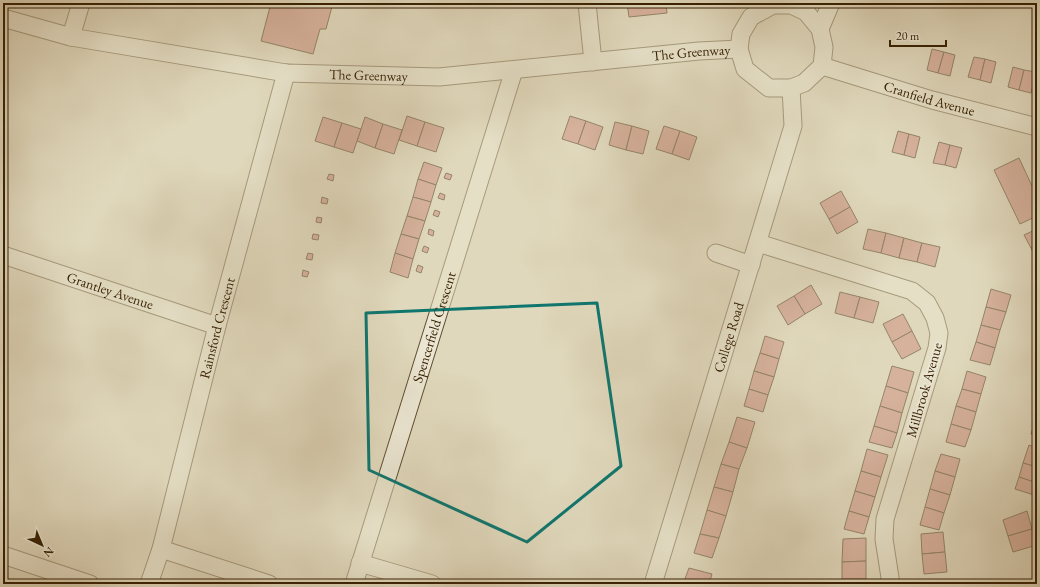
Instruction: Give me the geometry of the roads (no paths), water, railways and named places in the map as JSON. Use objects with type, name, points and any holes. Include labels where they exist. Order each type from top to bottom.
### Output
[{"type":"street","points":[[71,37],[81,3]]},
{"type":"street","points":[[587,3],[593,62]]},
{"type":"street","points":[[791,4],[806,12],[820,29],[824,47],[822,66],[804,83],[791,88],[769,88],[745,69],[739,49],[741,34],[751,17],[773,5],[791,4]]},
{"type":"street","points":[[820,29],[829,7]]},
{"type":"street","name":"The Greenway","points":[[3,18],[71,37],[286,73],[439,77],[699,51],[739,49]]},
{"type":"street","name":"Cranfield Avenue","points":[[822,66],[932,100],[1037,127]]},
{"type":"street","name":"Spencerfield Crescent","points":[[354,584],[514,70]]},
{"type":"street","name":"Rainsford Crescent","points":[[149,584],[161,549],[217,326],[286,73]]},
{"type":"street","name":"College Road","points":[[653,584],[793,126],[791,88]]},
{"type":"street","name":"Millbrook Avenue","points":[[758,243],[912,291],[927,303],[935,318],[940,333],[937,348],[885,519],[884,539],[891,584]]},
{"type":"street","points":[[716,253],[751,265]]},
{"type":"street","name":"Grantley Avenue","points":[[3,255],[217,326]]},
{"type":"street","points":[[161,549],[269,584]]},
{"type":"street","points":[[3,556],[90,584]]},
{"type":"street","points":[[360,563],[432,584]]}]
